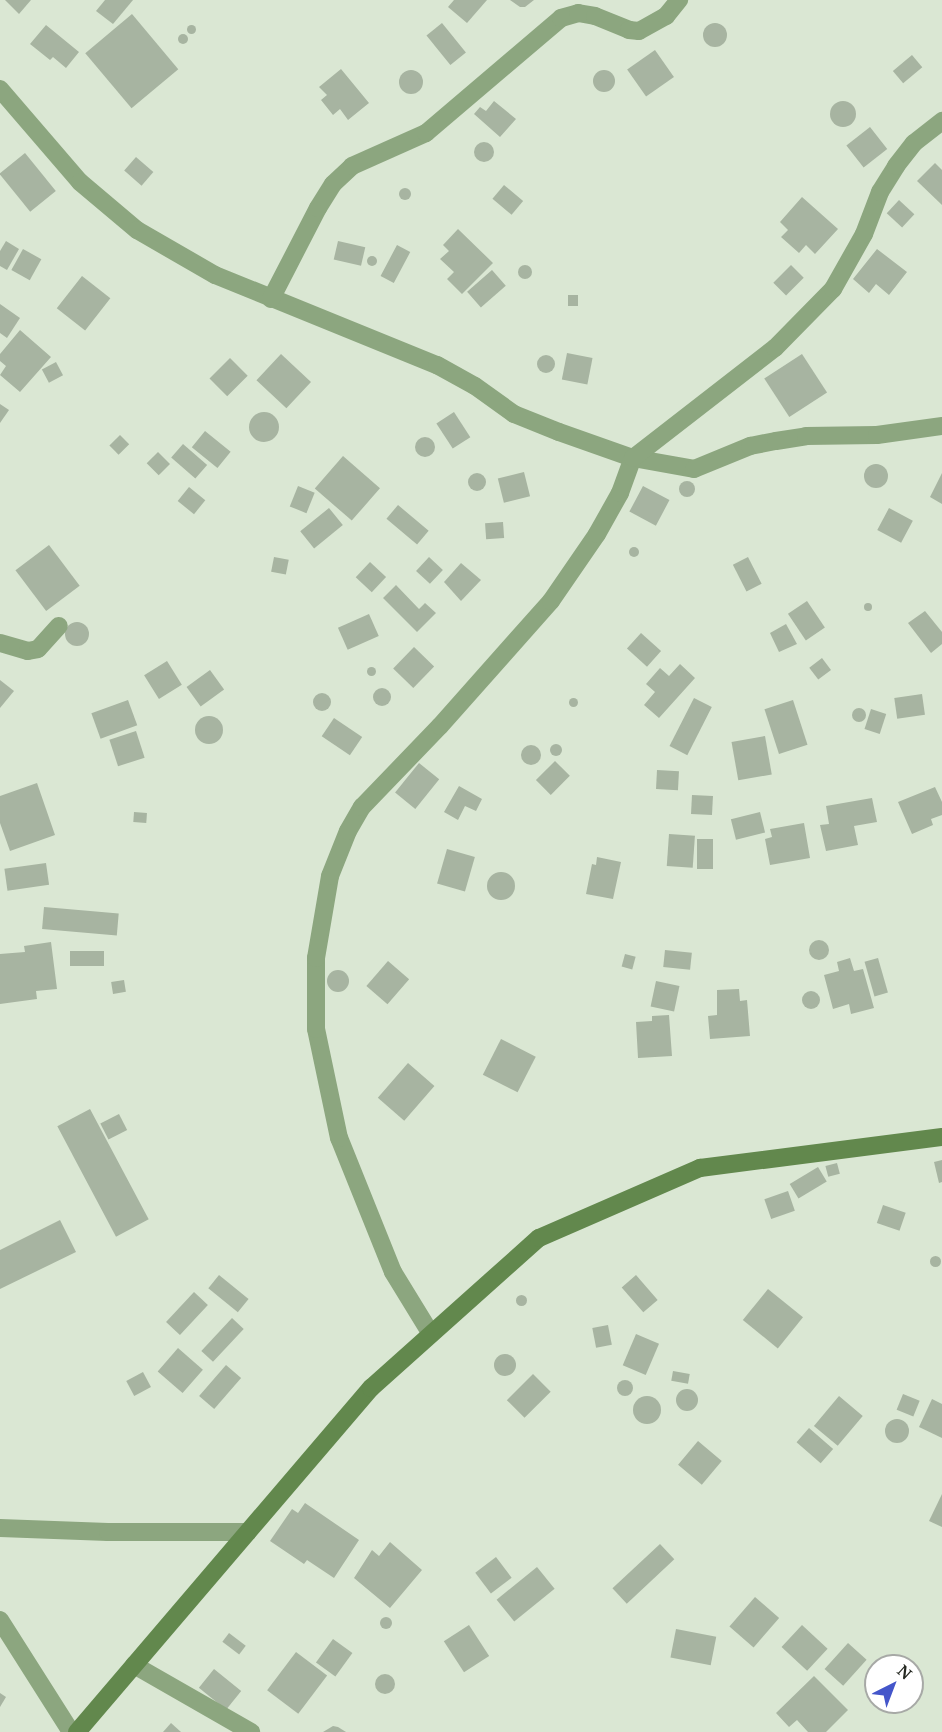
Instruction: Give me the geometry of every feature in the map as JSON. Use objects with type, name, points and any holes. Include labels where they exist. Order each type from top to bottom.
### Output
[{"type":"street","points":[[271,299],[318,208],[333,184],[352,166],[407,144],[426,133],[561,18],[578,13],[595,16],[629,30],[639,31],[652,26],[666,16],[679,0]]},
{"type":"street","points":[[0,88],[80,182],[129,225],[215,275],[437,365],[475,386],[514,414],[633,459],[694,470],[750,446],[776,441],[806,436],[877,435],[942,426]]},
{"type":"street","points":[[431,1334],[393,1272],[339,1138],[316,1029],[316,958],[330,876],[348,831],[362,807],[440,726],[551,601],[597,534],[620,493],[633,459],[775,348],[833,289],[864,234],[880,192],[896,166],[914,142],[942,120]]},
{"type":"street","points":[[0,643],[28,651],[38,649],[59,626]]},
{"type":"street","points":[[77,1732],[371,1388],[539,1238],[700,1168],[942,1137]]},
{"type":"street","points":[[0,1528],[108,1532],[248,1532]]},
{"type":"street","points":[[0,1620],[71,1732]]},
{"type":"street","points":[[134,1665],[251,1732]]},
{"type":"building","points":[[5,0],[31,0],[19,14]]},
{"type":"building","points":[[105,0],[133,0],[113,24],[96,11]]},
{"type":"building","points":[[454,0],[487,0],[467,23],[448,7]]},
{"type":"building","points":[[510,0],[534,0],[525,7],[520,7]]},
{"type":"building","points":[[132,14],[178,69],[132,108],[85,53]]},
{"type":"building","points":[[442,23],[466,53],[450,65],[426,36]]},
{"type":"building","points":[[715,23],[723,27],[727,35],[723,43],[715,47],[707,43],[703,35],[707,27]]},
{"type":"building","points":[[46,25],[79,52],[66,68],[53,57],[50,60],[30,44]]},
{"type":"building","points":[[191,25],[195,29],[191,33],[187,29]]},
{"type":"building","points":[[183,34],[187,35],[187,43],[183,44],[179,43],[178,39],[179,35]]},
{"type":"building","points":[[655,50],[674,77],[646,97],[627,70]]},
{"type":"building","points":[[912,55],[922,67],[903,83],[893,71]]},
{"type":"building","points":[[341,69],[369,103],[348,120],[340,109],[333,115],[321,100],[327,95],[319,87]]},
{"type":"building","points":[[411,70],[420,73],[423,82],[420,91],[411,94],[402,91],[399,82],[402,73]]},
{"type":"building","points":[[604,70],[614,77],[615,81],[608,91],[604,92],[594,85],[593,81],[600,71]]},
{"type":"building","points":[[494,101],[516,119],[500,137],[474,114],[480,107],[486,111]]},
{"type":"building","points":[[843,101],[852,105],[856,114],[852,123],[843,127],[834,123],[830,114],[834,105]]},
{"type":"building","points":[[870,127],[887,149],[864,168],[846,145]]},
{"type":"building","points":[[484,142],[491,145],[494,152],[491,159],[484,162],[477,159],[474,152],[477,145]]},
{"type":"building","points":[[25,153],[56,191],[30,212],[0,175]]},
{"type":"building","points":[[136,157],[153,172],[142,186],[124,171]]},
{"type":"building","points":[[935,163],[942,170],[942,205],[917,181]]},
{"type":"building","points":[[504,185],[523,201],[512,215],[492,199]]},
{"type":"building","points":[[405,188],[411,194],[405,200],[399,194]]},
{"type":"building","points":[[802,197],[838,229],[815,254],[806,245],[799,253],[781,237],[788,230],[780,222]]},
{"type":"building","points":[[899,200],[914,214],[902,227],[887,213]]},
{"type":"building","points":[[458,229],[493,263],[462,294],[447,279],[454,272],[440,259],[449,251],[443,245]]},
{"type":"building","points":[[6,241],[19,249],[7,270],[0,266],[0,251]]},
{"type":"building","points":[[338,241],[365,247],[361,266],[334,260]]},
{"type":"building","points":[[397,245],[410,252],[394,283],[381,276]]},
{"type":"building","points":[[23,249],[41,259],[30,280],[11,270]]},
{"type":"building","points":[[877,249],[907,272],[889,295],[876,284],[869,293],[853,279]]},
{"type":"building","points":[[372,256],[376,257],[376,265],[372,266],[368,265],[367,261],[368,257]]},
{"type":"building","points":[[525,265],[530,267],[532,272],[530,277],[525,279],[520,277],[518,272],[520,267]]},
{"type":"building","points":[[791,265],[804,278],[786,295],[773,283]]},
{"type":"building","points":[[492,270],[506,286],[481,307],[467,292]]},
{"type":"building","points":[[82,276],[110,298],[85,330],[57,308]]},
{"type":"building","points":[[568,295],[578,295],[578,306],[568,306]]},
{"type":"building","points":[[0,304],[20,318],[7,338],[0,333]]},
{"type":"building","points":[[20,330],[51,357],[20,392],[0,375],[6,366],[0,361],[0,354]]},
{"type":"building","points":[[567,353],[593,358],[587,384],[562,380]]},
{"type":"building","points":[[281,354],[311,382],[286,408],[256,380]]},
{"type":"building","points":[[802,354],[827,393],[789,417],[764,379]]},
{"type":"building","points":[[546,355],[552,358],[555,364],[552,370],[546,373],[540,370],[537,364],[540,358]]},
{"type":"building","points":[[230,358],[248,376],[227,396],[209,379]]},
{"type":"building","points":[[56,362],[63,375],[49,383],[42,370]]},
{"type":"building","points":[[0,404],[9,410],[0,423]]},
{"type":"building","points":[[264,412],[275,416],[279,427],[275,438],[264,442],[253,438],[249,427],[253,416]]},
{"type":"building","points":[[454,412],[470,437],[453,449],[436,423]]},
{"type":"building","points":[[205,431],[231,452],[217,468],[192,447]]},
{"type":"building","points":[[120,435],[129,444],[119,455],[109,446]]},
{"type":"building","points":[[425,437],[432,440],[435,447],[432,454],[425,457],[418,454],[415,447],[418,440]]},
{"type":"building","points":[[183,444],[207,465],[195,479],[171,458]]},
{"type":"building","points":[[158,452],[170,464],[159,475],[147,463]]},
{"type":"building","points":[[343,456],[380,488],[352,521],[315,488]]},
{"type":"building","points":[[876,464],[881,465],[887,471],[887,481],[881,487],[876,488],[871,487],[865,481],[864,476],[865,471],[871,465]]},
{"type":"building","points":[[524,472],[530,496],[504,503],[498,479]]},
{"type":"building","points":[[473,473],[481,473],[486,478],[484,489],[473,491],[468,486],[468,478]]},
{"type":"building","points":[[942,473],[942,504],[930,497]]},
{"type":"building","points":[[684,481],[690,481],[695,489],[693,495],[684,497],[679,492],[679,486]]},
{"type":"building","points":[[298,486],[315,493],[306,513],[290,506]]},
{"type":"building","points":[[643,486],[669,500],[656,526],[629,512]]},
{"type":"building","points":[[189,487],[205,500],[194,514],[178,501]]},
{"type":"building","points":[[398,505],[429,531],[417,545],[386,519]]},
{"type":"building","points":[[329,508],[343,525],[314,548],[300,531]]},
{"type":"building","points":[[889,508],[913,521],[901,543],[877,530]]},
{"type":"building","points":[[503,522],[504,538],[486,539],[485,523]]},
{"type":"building","points":[[49,545],[80,586],[46,611],[15,570]]},
{"type":"building","points":[[634,547],[638,548],[638,556],[634,557],[630,556],[629,552],[630,548]]},
{"type":"building","points":[[274,557],[289,560],[286,575],[271,572]]},
{"type":"building","points":[[429,557],[443,570],[430,584],[416,571]]},
{"type":"building","points":[[748,557],[762,584],[746,591],[733,565]]},
{"type":"building","points":[[370,562],[386,577],[372,592],[356,577]]},
{"type":"building","points":[[461,563],[481,580],[461,601],[444,582]]},
{"type":"building","points":[[396,585],[419,609],[425,603],[436,613],[417,632],[383,598]]},
{"type":"building","points":[[807,601],[825,628],[806,640],[788,614]]},
{"type":"building","points":[[868,603],[872,607],[868,611],[864,607]]},
{"type":"building","points":[[925,611],[942,632],[942,644],[931,653],[908,623]]},
{"type":"building","points":[[369,614],[379,636],[348,650],[338,628]]},
{"type":"building","points":[[77,622],[85,626],[89,634],[85,642],[77,646],[69,642],[65,634],[69,626]]},
{"type":"building","points":[[786,624],[797,644],[779,652],[770,633]]},
{"type":"building","points":[[641,633],[661,651],[647,667],[627,649]]},
{"type":"building","points":[[414,647],[434,666],[413,688],[393,669]]},
{"type":"building","points":[[822,658],[831,670],[818,680],[809,668]]},
{"type":"building","points":[[167,661],[182,685],[159,699],[144,675]]},
{"type":"building","points":[[680,664],[695,678],[659,718],[644,705],[655,692],[646,684],[660,668],[669,676]]},
{"type":"building","points":[[371,666],[376,671],[371,676],[366,671]]},
{"type":"building","points":[[210,670],[224,689],[201,706],[187,687]]},
{"type":"building","points":[[0,680],[14,691],[0,708]]},
{"type":"building","points":[[382,688],[388,691],[391,697],[388,703],[382,706],[376,703],[373,697],[376,691]]},
{"type":"building","points":[[318,693],[326,693],[331,698],[329,709],[318,711],[313,706],[313,698]]},
{"type":"building","points":[[922,694],[925,715],[897,719],[894,698]]},
{"type":"building","points":[[573,698],[577,702],[573,706],[569,702]]},
{"type":"building","points":[[694,698],[712,707],[687,755],[669,746]]},
{"type":"building","points":[[128,700],[137,725],[101,739],[91,713]]},
{"type":"building","points":[[793,700],[808,745],[779,754],[764,709]]},
{"type":"building","points":[[859,708],[864,710],[866,715],[864,720],[859,722],[854,720],[852,715],[854,710]]},
{"type":"building","points":[[871,709],[886,714],[880,734],[865,729]]},
{"type":"building","points":[[209,716],[219,720],[223,730],[219,740],[209,744],[199,740],[195,730],[199,720]]},
{"type":"building","points":[[334,718],[362,737],[350,755],[322,736]]},
{"type":"building","points":[[136,731],[145,758],[118,766],[109,740]]},
{"type":"building","points":[[765,736],[772,774],[738,780],[732,742]]},
{"type":"building","points":[[556,744],[562,750],[556,756],[550,750]]},
{"type":"building","points":[[531,745],[538,748],[541,755],[538,762],[531,765],[524,762],[521,755],[524,748]]},
{"type":"building","points":[[555,761],[570,776],[551,795],[536,780]]},
{"type":"building","points":[[419,763],[439,779],[415,809],[395,793]]},
{"type":"building","points":[[657,770],[679,771],[678,790],[656,789]]},
{"type":"building","points":[[37,783],[55,835],[10,851],[0,823],[0,796]]},
{"type":"building","points":[[459,786],[482,799],[476,811],[465,806],[458,820],[444,812]]},
{"type":"building","points":[[935,787],[942,802],[942,815],[931,819],[933,825],[912,834],[898,802]]},
{"type":"building","points":[[692,795],[713,796],[712,815],[691,814]]},
{"type":"building","points":[[872,798],[877,822],[854,826],[858,845],[826,851],[820,825],[829,824],[826,806]]},
{"type":"building","points":[[134,812],[147,813],[146,823],[133,822]]},
{"type":"building","points":[[760,812],[765,832],[736,840],[731,819]]},
{"type":"building","points":[[804,823],[810,858],[770,865],[765,839],[772,837],[770,829]]},
{"type":"building","points":[[669,834],[695,836],[693,868],[667,866]]},
{"type":"building","points":[[697,839],[713,839],[713,869],[697,869]]},
{"type":"building","points":[[447,849],[475,857],[465,892],[437,884]]},
{"type":"building","points":[[597,857],[621,862],[613,899],[586,894],[592,864],[596,865]]},
{"type":"building","points":[[46,863],[49,885],[7,891],[4,869]]},
{"type":"building","points":[[501,872],[511,876],[515,886],[511,896],[501,900],[491,896],[487,886],[491,876]]},
{"type":"building","points":[[44,907],[119,914],[117,935],[42,929]]},
{"type":"building","points":[[815,940],[823,940],[829,946],[829,954],[823,960],[815,960],[809,954],[809,946]]},
{"type":"building","points":[[51,942],[57,989],[36,991],[37,999],[0,1004],[0,954],[25,952],[24,946]]},
{"type":"building","points":[[665,950],[692,953],[690,970],[663,967]]},
{"type":"building","points":[[70,951],[104,951],[104,966],[70,966]]},
{"type":"building","points":[[625,954],[636,957],[632,969],[622,967]]},
{"type":"building","points":[[850,958],[854,971],[863,969],[874,1008],[851,1014],[849,1004],[833,1009],[824,975],[839,971],[837,962]]},
{"type":"building","points":[[878,958],[888,993],[874,996],[865,962]]},
{"type":"building","points":[[388,961],[409,979],[387,1004],[366,986]]},
{"type":"building","points":[[338,970],[346,973],[349,981],[346,989],[338,992],[330,989],[327,981],[330,973]]},
{"type":"building","points":[[124,980],[126,992],[113,994],[111,982]]},
{"type":"building","points":[[656,981],[679,986],[674,1011],[651,1006]]},
{"type":"building","points":[[739,989],[740,1001],[747,1000],[750,1036],[710,1039],[708,1016],[717,1015],[717,990]]},
{"type":"building","points":[[807,991],[815,991],[820,996],[818,1007],[807,1009],[802,1004],[802,996]]},
{"type":"building","points":[[669,1015],[672,1056],[638,1058],[636,1022],[652,1021],[652,1016]]},
{"type":"building","points":[[501,1039],[536,1057],[518,1092],[483,1075]]},
{"type":"building","points":[[408,1063],[434,1086],[404,1121],[378,1098]]},
{"type":"building","points":[[90,1109],[149,1219],[116,1237],[57,1126]]},
{"type":"building","points":[[119,1114],[127,1130],[108,1140],[100,1124]]},
{"type":"building","points":[[942,1160],[942,1182],[939,1183],[934,1162]]},
{"type":"building","points":[[837,1163],[840,1174],[828,1177],[825,1166]]},
{"type":"building","points":[[818,1167],[827,1182],[798,1199],[790,1184]]},
{"type":"building","points":[[788,1191],[795,1211],[771,1219],[764,1199]]},
{"type":"building","points":[[883,1205],[906,1213],[900,1231],[877,1223]]},
{"type":"building","points":[[60,1220],[76,1252],[0,1289],[0,1250]]},
{"type":"building","points":[[935,1256],[939,1257],[939,1265],[935,1266],[931,1265],[930,1261],[931,1257]]},
{"type":"building","points":[[219,1275],[249,1299],[238,1312],[208,1288]]},
{"type":"building","points":[[636,1275],[658,1300],[643,1312],[622,1287]]},
{"type":"building","points":[[768,1289],[803,1317],[778,1348],[743,1320]]},
{"type":"building","points":[[194,1292],[208,1305],[180,1335],[166,1322]]},
{"type":"building","points":[[521,1295],[525,1296],[525,1304],[521,1305],[517,1304],[516,1300],[517,1296]]},
{"type":"building","points":[[232,1318],[244,1329],[213,1362],[201,1351]]},
{"type":"building","points":[[608,1325],[612,1345],[596,1348],[592,1328]]},
{"type":"building","points":[[636,1334],[659,1344],[646,1375],[623,1365]]},
{"type":"building","points":[[178,1348],[203,1370],[183,1393],[158,1371]]},
{"type":"building","points":[[505,1354],[513,1357],[516,1365],[513,1373],[505,1376],[497,1373],[494,1365],[497,1357]]},
{"type":"building","points":[[226,1365],[241,1378],[214,1409],[199,1396]]},
{"type":"building","points":[[673,1371],[690,1374],[688,1384],[671,1381]]},
{"type":"building","points":[[143,1372],[151,1387],[134,1396],[126,1381]]},
{"type":"building","points":[[533,1374],[551,1392],[525,1418],[507,1400]]},
{"type":"building","points":[[625,1380],[631,1382],[633,1388],[631,1394],[625,1396],[619,1394],[617,1388],[619,1382]]},
{"type":"building","points":[[687,1389],[695,1392],[698,1400],[695,1408],[687,1411],[679,1408],[676,1400],[679,1392]]},
{"type":"building","points":[[903,1394],[920,1401],[913,1417],[897,1410]]},
{"type":"building","points":[[647,1396],[657,1400],[661,1410],[657,1420],[647,1424],[637,1420],[633,1410],[637,1400]]},
{"type":"building","points":[[839,1396],[863,1416],[838,1446],[814,1426]]},
{"type":"building","points":[[932,1399],[942,1404],[942,1438],[919,1427]]},
{"type":"building","points":[[897,1419],[906,1422],[909,1431],[906,1440],[897,1443],[888,1440],[885,1431],[888,1422]]},
{"type":"building","points":[[809,1428],[833,1449],[821,1463],[797,1442]]},
{"type":"building","points":[[698,1441],[722,1461],[702,1485],[678,1465]]},
{"type":"building","points":[[942,1494],[942,1527],[929,1521]]},
{"type":"building","points":[[305,1503],[359,1540],[334,1578],[307,1560],[304,1564],[270,1541],[292,1509],[298,1513]]},
{"type":"building","points":[[390,1542],[422,1570],[390,1608],[354,1578],[372,1550],[379,1556]]},
{"type":"building","points":[[660,1544],[674,1559],[627,1604],[612,1588]]},
{"type":"building","points":[[496,1557],[512,1578],[491,1593],[475,1573]]},
{"type":"building","points":[[537,1567],[555,1589],[514,1621],[497,1600]]},
{"type":"building","points":[[755,1597],[779,1618],[754,1647],[729,1626]]},
{"type":"building","points":[[386,1617],[392,1623],[386,1629],[380,1623]]},
{"type":"building","points":[[469,1625],[489,1656],[464,1672],[444,1641]]},
{"type":"building","points":[[802,1625],[828,1649],[807,1671],[782,1647]]},
{"type":"building","points":[[676,1629],[716,1637],[711,1665],[670,1657]]},
{"type":"building","points":[[229,1633],[246,1646],[239,1654],[222,1642]]},
{"type":"building","points":[[333,1639],[352,1653],[335,1677],[316,1662]]},
{"type":"building","points":[[848,1643],[864,1657],[864,1663],[843,1686],[825,1669]]},
{"type":"building","points":[[296,1652],[327,1675],[298,1714],[267,1690]]},
{"type":"building","points":[[214,1669],[241,1691],[226,1710],[199,1688]]},
{"type":"building","points":[[385,1674],[392,1677],[395,1684],[392,1691],[385,1694],[378,1691],[375,1684],[378,1677]]},
{"type":"building","points":[[814,1676],[848,1710],[826,1732],[808,1732],[797,1720],[789,1727],[776,1713]]},
{"type":"building","points":[[0,1693],[6,1697],[0,1707]]},
{"type":"building","points":[[171,1723],[181,1732],[163,1732]]},
{"type":"building","points":[[333,1726],[338,1727],[346,1732],[323,1732]]}]
